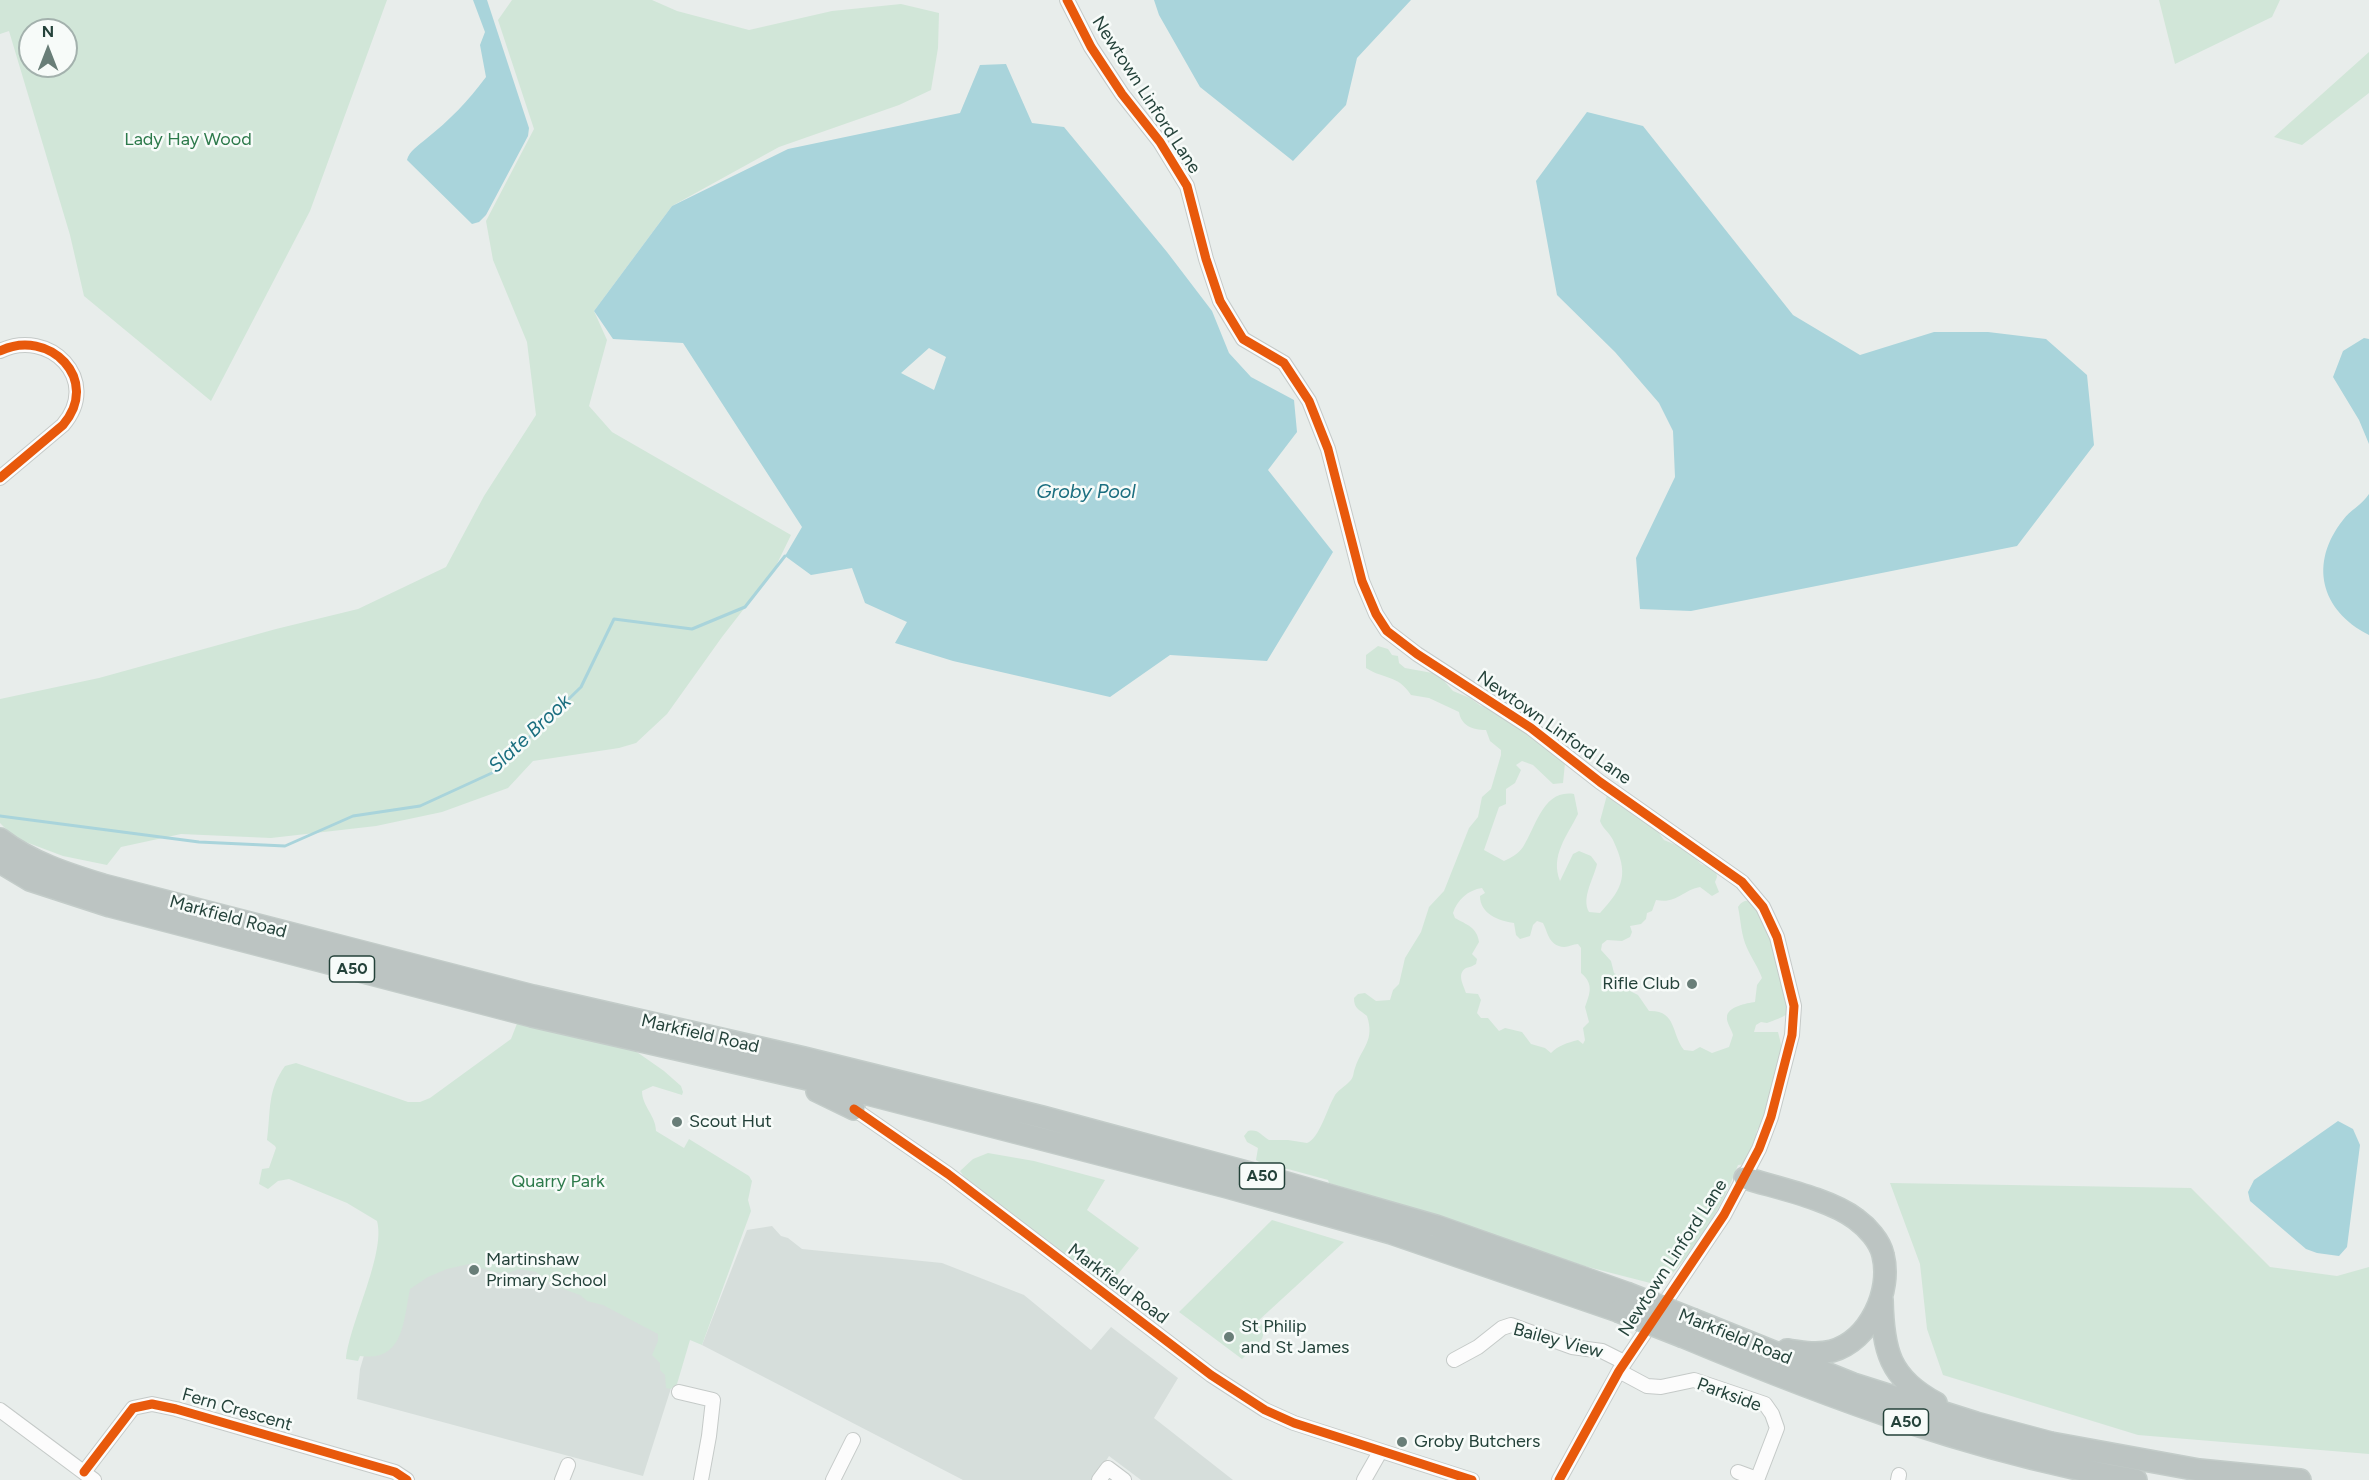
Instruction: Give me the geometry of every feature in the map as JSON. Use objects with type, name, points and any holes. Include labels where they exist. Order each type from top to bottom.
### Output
[{"type":"highway","name":"Markfield Road","points":[[0,839],[15,851],[57,871],[103,885],[534,996],[804,1058],[1042,1117],[1436,1226],[1689,1328],[1759,1346],[1853,1384],[1976,1423],[2051,1443],[2124,1457],[2199,1470],[2300,1480]]},
{"type":"highway","name":"Markfield Road","points":[[0,862],[30,880],[110,906],[532,1016],[754,1066],[1227,1187],[1622,1302]]},
{"type":"highway","points":[[754,1066],[806,1086],[854,1109]]},
{"type":"highway","points":[[1745,1178],[1829,1204],[1857,1219],[1874,1236],[1883,1253],[1886,1282],[1882,1296],[1860,1334],[1833,1351],[1808,1353],[1759,1346]]},
{"type":"highway","points":[[1882,1296],[1885,1344],[1899,1373],[1913,1389],[1976,1423]]},
{"type":"highway","name":"Markfield Road","points":[[1689,1328],[1762,1370],[1927,1429],[2069,1468],[2136,1480]]},
{"type":"street","name":"Newtown Linford Lane","points":[[1067,0],[1091,47],[1122,94],[1160,142],[1187,186],[1206,259],[1220,301],[1244,339],[1284,363],[1309,400],[1328,449],[1362,581],[1376,614],[1388,631],[1417,654],[1532,728],[1600,782],[1742,882],[1763,908],[1777,937],[1794,1006],[1792,1035],[1771,1117],[1745,1178],[1725,1215],[1621,1367],[1559,1480]]},
{"type":"street","points":[[0,351],[21,344],[36,345],[51,351],[63,360],[74,377],[77,388],[72,415],[0,478]]},
{"type":"street","name":"Markfield Road","points":[[854,1109],[891,1132],[948,1174],[1237,1393],[1278,1417],[1472,1480]]},
{"type":"street","name":"Bailey View","points":[[1458,1352],[1478,1347],[1502,1328],[1511,1325],[1572,1347],[1602,1351],[1621,1367]]},
{"type":"street","name":"Parkside","points":[[1621,1367],[1647,1386],[1661,1387],[1694,1380],[1765,1404],[1777,1428],[1757,1480],[1738,1472]]},
{"type":"street","points":[[679,1392],[713,1400],[701,1480]]},
{"type":"street","name":"Fern Crescent","points":[[89,1476],[133,1408],[152,1404],[394,1472],[407,1480]]},
{"type":"street","points":[[0,1410],[89,1476]]},
{"type":"street","points":[[833,1480],[853,1440]]},
{"type":"street","points":[[1364,1480],[1380,1452]]},
{"type":"street","points":[[561,1480],[568,1465]]},
{"type":"street","points":[[1099,1480],[1108,1468],[1124,1480]]},
{"type":"shaded area","name":"Martinshaw Primary School","points":[[411,1196],[687,1338],[643,1476],[357,1399],[360,1369]]},
{"type":"shaded area","points":[[772,1226],[781,1236],[788,1238],[802,1249],[942,1263],[1024,1295],[1091,1350],[1111,1327],[1178,1378],[1154,1418],[1233,1480],[1141,1480],[1109,1456],[1094,1480],[963,1480],[702,1345],[747,1230]]},
{"type":"green space","name":"Lady Hay Wood","points":[[0,0],[387,0],[310,211],[211,401],[84,296],[70,235],[23,78],[78,78],[78,18],[18,18],[18,61],[9,31],[0,34]]},
{"type":"green space","points":[[512,0],[652,0],[677,11],[749,30],[832,11],[901,4],[939,13],[938,48],[931,90],[899,105],[779,147],[672,206],[594,311],[607,340],[589,406],[612,432],[791,535],[774,570],[667,714],[636,743],[619,748],[533,761],[508,788],[442,812],[376,826],[271,838],[181,834],[121,847],[107,865],[63,856],[15,838],[0,823],[0,699],[99,678],[358,609],[446,567],[484,496],[536,415],[527,342],[493,260],[486,221],[534,129],[498,20]]},
{"type":"green space","points":[[2159,0],[2280,0],[2272,17],[2175,64]]},
{"type":"green space","points":[[2369,52],[2369,93],[2302,145],[2274,137]]},
{"type":"green space","points":[[1378,646],[1398,656],[1399,663],[1405,668],[1438,674],[1453,691],[1470,698],[1481,706],[1491,707],[1565,763],[1563,783],[1553,784],[1533,765],[1522,761],[1516,765],[1521,770],[1515,783],[1506,789],[1506,804],[1499,807],[1484,850],[1504,861],[1512,857],[1523,847],[1548,803],[1563,794],[1574,794],[1578,814],[1561,846],[1557,872],[1560,881],[1573,854],[1579,851],[1591,856],[1597,864],[1586,901],[1589,912],[1600,913],[1614,895],[1622,879],[1618,852],[1600,821],[1607,795],[1635,816],[1651,822],[1664,840],[1686,849],[1701,864],[1716,870],[1715,882],[1719,892],[1712,896],[1700,887],[1674,899],[1656,900],[1652,911],[1647,913],[1646,919],[1641,924],[1630,926],[1632,932],[1630,937],[1622,941],[1607,940],[1602,944],[1601,950],[1611,961],[1614,973],[1626,981],[1630,991],[1638,995],[1649,1011],[1664,1014],[1669,1019],[1684,1050],[1693,1051],[1700,1047],[1712,1053],[1729,1047],[1733,1035],[1727,1021],[1728,1014],[1738,1006],[1755,1002],[1757,985],[1762,978],[1743,938],[1738,907],[1740,904],[1746,901],[1757,903],[1771,932],[1772,946],[1779,962],[1788,1013],[1767,1023],[1761,1022],[1756,1025],[1754,1032],[1778,1032],[1784,1056],[1765,1120],[1757,1130],[1755,1141],[1757,1151],[1746,1164],[1738,1165],[1706,1229],[1662,1286],[1584,1266],[1329,1183],[1328,1180],[1288,1169],[1268,1168],[1256,1160],[1258,1148],[1247,1142],[1244,1136],[1248,1131],[1255,1131],[1269,1140],[1307,1143],[1315,1136],[1335,1095],[1352,1078],[1369,1038],[1367,1016],[1356,1007],[1354,998],[1358,994],[1365,993],[1376,1001],[1390,1000],[1393,990],[1399,984],[1405,958],[1421,932],[1429,907],[1444,891],[1469,828],[1478,817],[1482,797],[1491,789],[1501,755],[1501,750],[1490,741],[1486,730],[1468,726],[1460,717],[1459,712],[1429,698],[1411,695],[1396,680],[1366,668],[1366,655]],"holes":[[[1482,888],[1485,893],[1480,896],[1483,908],[1491,916],[1514,923],[1516,935],[1520,939],[1530,936],[1533,925],[1537,921],[1543,923],[1555,944],[1564,947],[1578,944],[1581,948],[1581,973],[1588,981],[1590,989],[1585,1007],[1589,1022],[1583,1028],[1585,1040],[1583,1044],[1578,1040],[1574,1041],[1560,1046],[1551,1053],[1545,1048],[1531,1044],[1522,1032],[1505,1028],[1499,1031],[1488,1018],[1481,1018],[1477,1013],[1481,1000],[1478,994],[1466,993],[1461,977],[1466,968],[1476,964],[1477,959],[1472,954],[1479,942],[1478,937],[1474,930],[1455,918],[1453,913],[1457,904],[1468,893]]]},
{"type":"green space","name":"Quarry Park","points":[[518,1021],[634,1050],[664,1071],[681,1086],[683,1092],[682,1095],[653,1086],[642,1091],[656,1131],[684,1148],[689,1139],[749,1176],[752,1181],[748,1200],[751,1211],[702,1345],[690,1340],[677,1384],[671,1389],[666,1388],[665,1375],[660,1370],[660,1363],[652,1355],[658,1341],[658,1334],[603,1305],[587,1301],[580,1295],[555,1286],[536,1272],[519,1269],[508,1273],[494,1272],[469,1264],[447,1269],[428,1277],[410,1289],[399,1337],[385,1353],[360,1356],[358,1361],[346,1359],[377,1251],[377,1221],[347,1203],[289,1179],[278,1181],[268,1189],[259,1184],[262,1169],[269,1168],[276,1148],[267,1140],[270,1110],[272,1092],[285,1066],[296,1063],[408,1102],[420,1102],[430,1098],[511,1039]]},
{"type":"green space","points":[[988,1153],[1034,1161],[1105,1180],[1087,1210],[1139,1248],[1106,1289],[965,1178],[960,1171],[973,1159]]},
{"type":"green space","points":[[1890,1183],[2191,1188],[2270,1267],[2337,1276],[2369,1267],[2369,1454],[2138,1435],[1943,1375],[1927,1329],[1920,1264]]},
{"type":"green space","points":[[1272,1220],[1344,1242],[1258,1321],[1265,1328],[1262,1339],[1242,1359],[1179,1312]]},
{"type":"water","points":[[473,0],[487,0],[529,128],[528,136],[486,215],[479,222],[472,224],[407,160],[415,148],[458,110],[486,77],[480,45],[485,32]]},
{"type":"water","points":[[1154,0],[1411,0],[1357,58],[1346,105],[1293,161],[1200,87],[1159,15]]},
{"type":"water","name":"Groby Pool","points":[[1006,64],[1032,123],[1064,127],[1167,252],[1212,311],[1229,353],[1251,377],[1294,400],[1297,432],[1268,470],[1333,552],[1267,661],[1170,655],[1110,697],[953,661],[895,643],[907,622],[865,603],[852,568],[811,575],[785,556],[802,527],[683,343],[613,339],[594,311],[672,206],[788,149],[960,113],[980,65]],"holes":[[[929,348],[946,357],[934,390],[901,373]]]},
{"type":"water","points":[[1587,112],[1643,126],[1793,315],[1860,355],[1934,332],[1988,332],[2046,339],[2087,375],[2094,445],[2017,546],[1691,611],[1640,609],[1636,558],[1675,477],[1673,431],[1659,403],[1615,352],[1557,295],[1536,181]]},
{"type":"water","points":[[2364,338],[2369,339],[2369,444],[2359,420],[2333,377],[2343,351]]},
{"type":"water","points":[[2369,494],[2369,635],[2352,625],[2339,613],[2330,599],[2323,569],[2332,536],[2346,516]]},
{"type":"water","points":[[2338,1121],[2353,1129],[2360,1145],[2347,1247],[2339,1256],[2306,1249],[2250,1201],[2248,1192],[2254,1180]]},
{"type":"waterway","name":"Slate Brook","points":[[0,816],[199,842],[285,846],[353,816],[420,806],[494,772],[581,687],[614,619],[692,629],[745,607],[785,556]]},
{"type":"cycle path","points":[[1067,0],[1091,47],[1122,94],[1160,142],[1187,186],[1206,259],[1220,301],[1243,339],[1284,363],[1309,401],[1328,449],[1362,581],[1376,614],[1387,631],[1417,654],[1531,728],[1600,782],[1742,882],[1763,907],[1777,937],[1794,1006],[1792,1035],[1771,1117],[1759,1149],[1724,1215],[1619,1371],[1559,1480]]},
{"type":"cycle path","points":[[0,351],[18,345],[36,346],[52,352],[64,362],[73,375],[76,391],[74,408],[63,425],[0,478]]},
{"type":"cycle path","points":[[854,1109],[948,1174],[1211,1375],[1265,1410],[1294,1423],[1472,1480]]},
{"type":"cycle path","points":[[84,1472],[133,1408],[152,1404],[395,1472],[407,1480]]},
{"type":"place","name":"Rifle Club","points":[[1692,984]]},
{"type":"place","name":"Scout Hut","points":[[677,1122]]},
{"type":"place","name":"Martinshaw Primary School","points":[[474,1270]]},
{"type":"place","name":"St Philip and St James","points":[[1229,1337]]},
{"type":"place","name":"Groby Butchers","points":[[1402,1442]]}]
